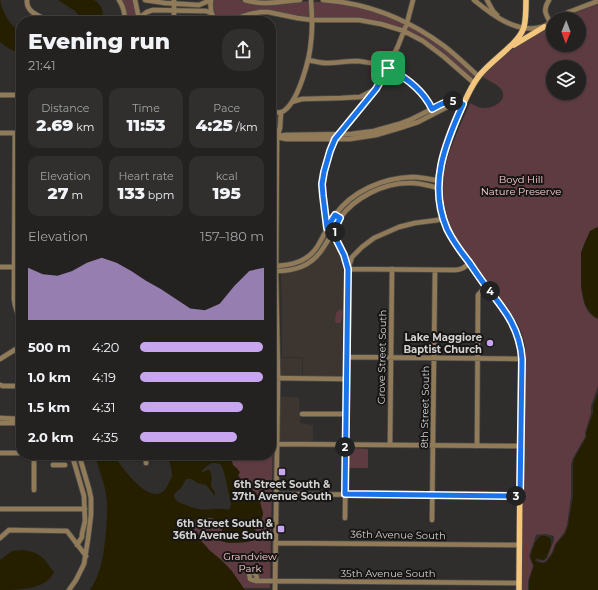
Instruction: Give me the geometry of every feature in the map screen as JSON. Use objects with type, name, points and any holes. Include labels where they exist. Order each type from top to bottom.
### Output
[{"type":"main road","points":[[519,590],[521,348],[512,322],[506,312],[452,239],[443,218],[440,206],[439,181],[442,159],[462,106],[478,76],[515,40],[524,28],[526,0]]},
{"type":"main road","points":[[505,50],[544,27]]},
{"type":"street","points":[[27,0],[27,4],[31,12],[39,16]]},
{"type":"street","points":[[119,0],[125,16]]},
{"type":"street","points":[[135,0],[138,16]]},
{"type":"street","points":[[145,0],[199,5],[211,0],[211,13],[213,16]]},
{"type":"street","points":[[245,0],[265,3],[300,0]]},
{"type":"street","points":[[276,112],[285,110],[292,102],[302,81],[311,42],[311,0]]},
{"type":"street","points":[[323,0],[359,6],[407,23],[444,47],[478,76]]},
{"type":"street","points":[[327,228],[322,190],[328,156],[335,139],[362,108],[376,89],[388,68],[407,23],[413,0]]},
{"type":"street","points":[[474,0],[506,22],[524,28],[544,27]]},
{"type":"street","points":[[487,0],[493,11],[500,18]]},
{"type":"street","points":[[546,13],[546,5],[549,0]]},
{"type":"street","points":[[568,12],[598,1]]},
{"type":"street","points":[[174,2],[174,16]]},
{"type":"street","points":[[143,16],[147,12],[153,10],[206,11],[211,13]]},
{"type":"street","points":[[244,16],[268,12],[312,20],[359,20],[381,24],[404,31],[423,41],[434,48],[474,83]]},
{"type":"street","points":[[308,60],[325,63],[356,61],[377,64],[388,68],[406,78],[417,88],[424,96],[433,112]]},
{"type":"street","points":[[292,102],[302,99],[360,97],[376,89]]},
{"type":"street","points":[[0,95],[16,95]]},
{"type":"street","points":[[351,98],[360,100],[362,108]]},
{"type":"street","points":[[277,137],[286,135],[363,133],[387,128],[449,106],[462,106]]},
{"type":"street","points":[[277,137],[280,128],[281,112]]},
{"type":"street","points":[[277,137],[286,139],[335,139],[363,137],[390,132],[418,122],[433,112]]},
{"type":"street","points":[[276,132],[276,195]]},
{"type":"street","points":[[0,133],[15,133],[14,267],[16,308]]},
{"type":"street","points":[[276,268],[304,259],[320,243],[335,215],[348,201],[365,190],[382,182],[396,179],[413,177],[439,181]]},
{"type":"street","points":[[276,269],[293,270],[302,267],[312,260],[319,254],[328,241],[345,211],[358,200],[382,188],[390,185],[408,183],[419,183],[439,188]]},
{"type":"street","points":[[325,213],[335,215],[340,218]]},
{"type":"street","points":[[344,518],[348,269],[352,256],[362,246],[374,238],[399,227],[443,218]]},
{"type":"street","points":[[335,228],[337,241],[344,255],[348,269]]},
{"type":"street","points":[[328,241],[337,241]]},
{"type":"street","points":[[348,269],[460,270],[469,263]]},
{"type":"street","points":[[0,267],[14,267]]},
{"type":"street","name":"Grove Street South","points":[[390,445],[392,269]]},
{"type":"street","name":"8th Street South","points":[[432,520],[435,270]]},
{"type":"street","points":[[477,446],[478,295],[486,286]]},
{"type":"street","points":[[276,312],[278,378],[276,590]]},
{"type":"street","points":[[0,359],[16,349]]},
{"type":"street","points":[[347,357],[522,359]]},
{"type":"street","points":[[278,378],[346,379]]},
{"type":"street","points":[[0,385],[16,386]]},
{"type":"street","points":[[302,414],[346,414]]},
{"type":"street","points":[[0,418],[16,419]]},
{"type":"street","points":[[0,423],[16,423]]},
{"type":"street","points":[[277,444],[520,446]]},
{"type":"street","points":[[0,453],[16,453]]},
{"type":"street","points":[[34,460],[34,490]]},
{"type":"street","points":[[59,465],[60,460]]},
{"type":"street","points":[[74,460],[82,487],[85,509],[85,521],[82,537],[75,542]]},
{"type":"street","points":[[69,590],[84,564],[90,526],[91,498],[81,460]]},
{"type":"street","points":[[52,465],[65,465]]},
{"type":"street","points":[[276,494],[520,496]]},
{"type":"street","points":[[0,509],[85,509]]},
{"type":"street","points":[[0,538],[9,530],[67,531],[86,556]]},
{"type":"street","name":"36th Avenue South","points":[[276,543],[520,545]]},
{"type":"street","name":"35th Avenue South","points":[[257,581],[520,583]]},
{"type":"shaded area","points":[[0,0],[7,18],[16,28],[16,52],[0,42]]},
{"type":"shaded area","points":[[58,0],[94,0],[99,4],[103,12],[102,16],[79,16],[75,11]]},
{"type":"shaded area","points":[[598,227],[598,318],[590,312],[585,304],[581,287],[581,253],[590,231]]},
{"type":"shaded area","points":[[330,242],[333,242],[338,246],[341,251],[345,267],[344,376],[303,377],[303,357],[282,357],[281,274],[300,269]]},
{"type":"shaded area","points":[[279,354],[281,354],[282,358],[302,358],[302,376],[279,376]]},
{"type":"shaded area","points":[[598,393],[598,590],[529,590],[529,581],[534,565],[531,560],[531,554],[538,538],[540,536],[545,536],[551,539],[551,545],[546,558],[543,560],[536,558],[535,561],[545,563],[553,553],[556,544],[565,534],[568,526],[573,497],[574,459],[587,436],[586,433]]},
{"type":"shaded area","points":[[279,396],[299,398],[300,423],[313,425],[313,442],[279,442]]},
{"type":"shaded area","points":[[96,460],[118,460],[131,478],[147,491],[155,494],[162,492],[168,485],[172,476],[169,460],[232,460],[233,465],[240,472],[238,476],[258,496],[263,513],[262,518],[258,522],[255,530],[256,539],[238,543],[221,541],[220,537],[223,525],[215,519],[201,518],[190,524],[192,529],[197,532],[200,540],[231,570],[245,590],[90,590],[100,569],[104,547],[107,503]],"holes":[[[212,463],[221,465],[225,478],[231,504],[230,509],[206,510],[194,508],[182,504],[176,500],[174,494],[181,488],[186,479],[192,479],[197,483],[206,485],[215,496],[211,486],[212,477],[210,470],[203,472],[201,471]]]},
{"type":"shaded area","points":[[23,550],[38,554],[45,560],[54,572],[50,578],[38,586],[15,590],[0,590],[0,560],[12,551]]},
{"type":"green space","points":[[121,0],[134,0],[136,16],[127,16]]},
{"type":"green space","points":[[214,0],[240,0],[248,3],[319,2],[336,3],[368,10],[400,22],[429,38],[455,57],[473,74],[474,77],[472,79],[441,52],[398,27],[380,21],[359,18],[319,19],[259,11],[245,13],[238,16],[215,16],[212,11]]},
{"type":"green space","name":"Boyd Hill Nature Preserve","points":[[598,4],[598,227],[590,231],[582,248],[581,276],[585,305],[592,316],[598,319],[598,386],[591,406],[591,413],[585,437],[571,464],[571,497],[567,525],[564,533],[555,544],[547,560],[542,562],[537,560],[543,561],[547,559],[554,536],[545,534],[536,535],[529,556],[533,566],[528,581],[528,590],[521,590],[523,395],[526,360],[525,345],[517,322],[468,256],[454,234],[446,214],[443,181],[449,153],[470,103],[480,108],[488,108],[502,100],[503,93],[501,89],[483,77],[501,59],[546,28],[546,52],[586,52],[586,12],[578,12]]},
{"type":"green space","points":[[339,310],[342,310],[343,312],[341,322],[336,323],[336,313]]},
{"type":"green space","points":[[350,448],[368,449],[368,468],[349,468]]},
{"type":"green space","name":"Grandview Park","points":[[232,460],[272,460],[270,588],[243,588],[231,570],[200,540],[190,524],[201,518],[216,519],[223,525],[221,532],[226,543],[249,542],[256,535],[256,528],[262,518],[260,501],[256,493],[240,478],[238,469],[233,465]]},
{"type":"green space","points":[[274,460],[275,460],[273,580]]},
{"type":"place","name":"Lake Maggiore Baptist Church","points":[[490,343]]},
{"type":"place","name":"6th Street South & 37th Avenue South","points":[[282,472]]},
{"type":"place","name":"6th Street South & 36th Avenue South","points":[[281,529]]},
{"type":"route","points":[[388,68],[412,83],[424,96],[432,109],[450,101],[463,104],[442,159],[439,177],[440,206],[443,218],[452,239],[506,312],[512,322],[519,340],[522,359],[520,496],[345,494],[348,269],[344,255],[337,241],[335,228],[340,218],[335,215],[327,228],[322,184],[327,161],[335,139],[362,108],[376,89],[388,68]]}]
